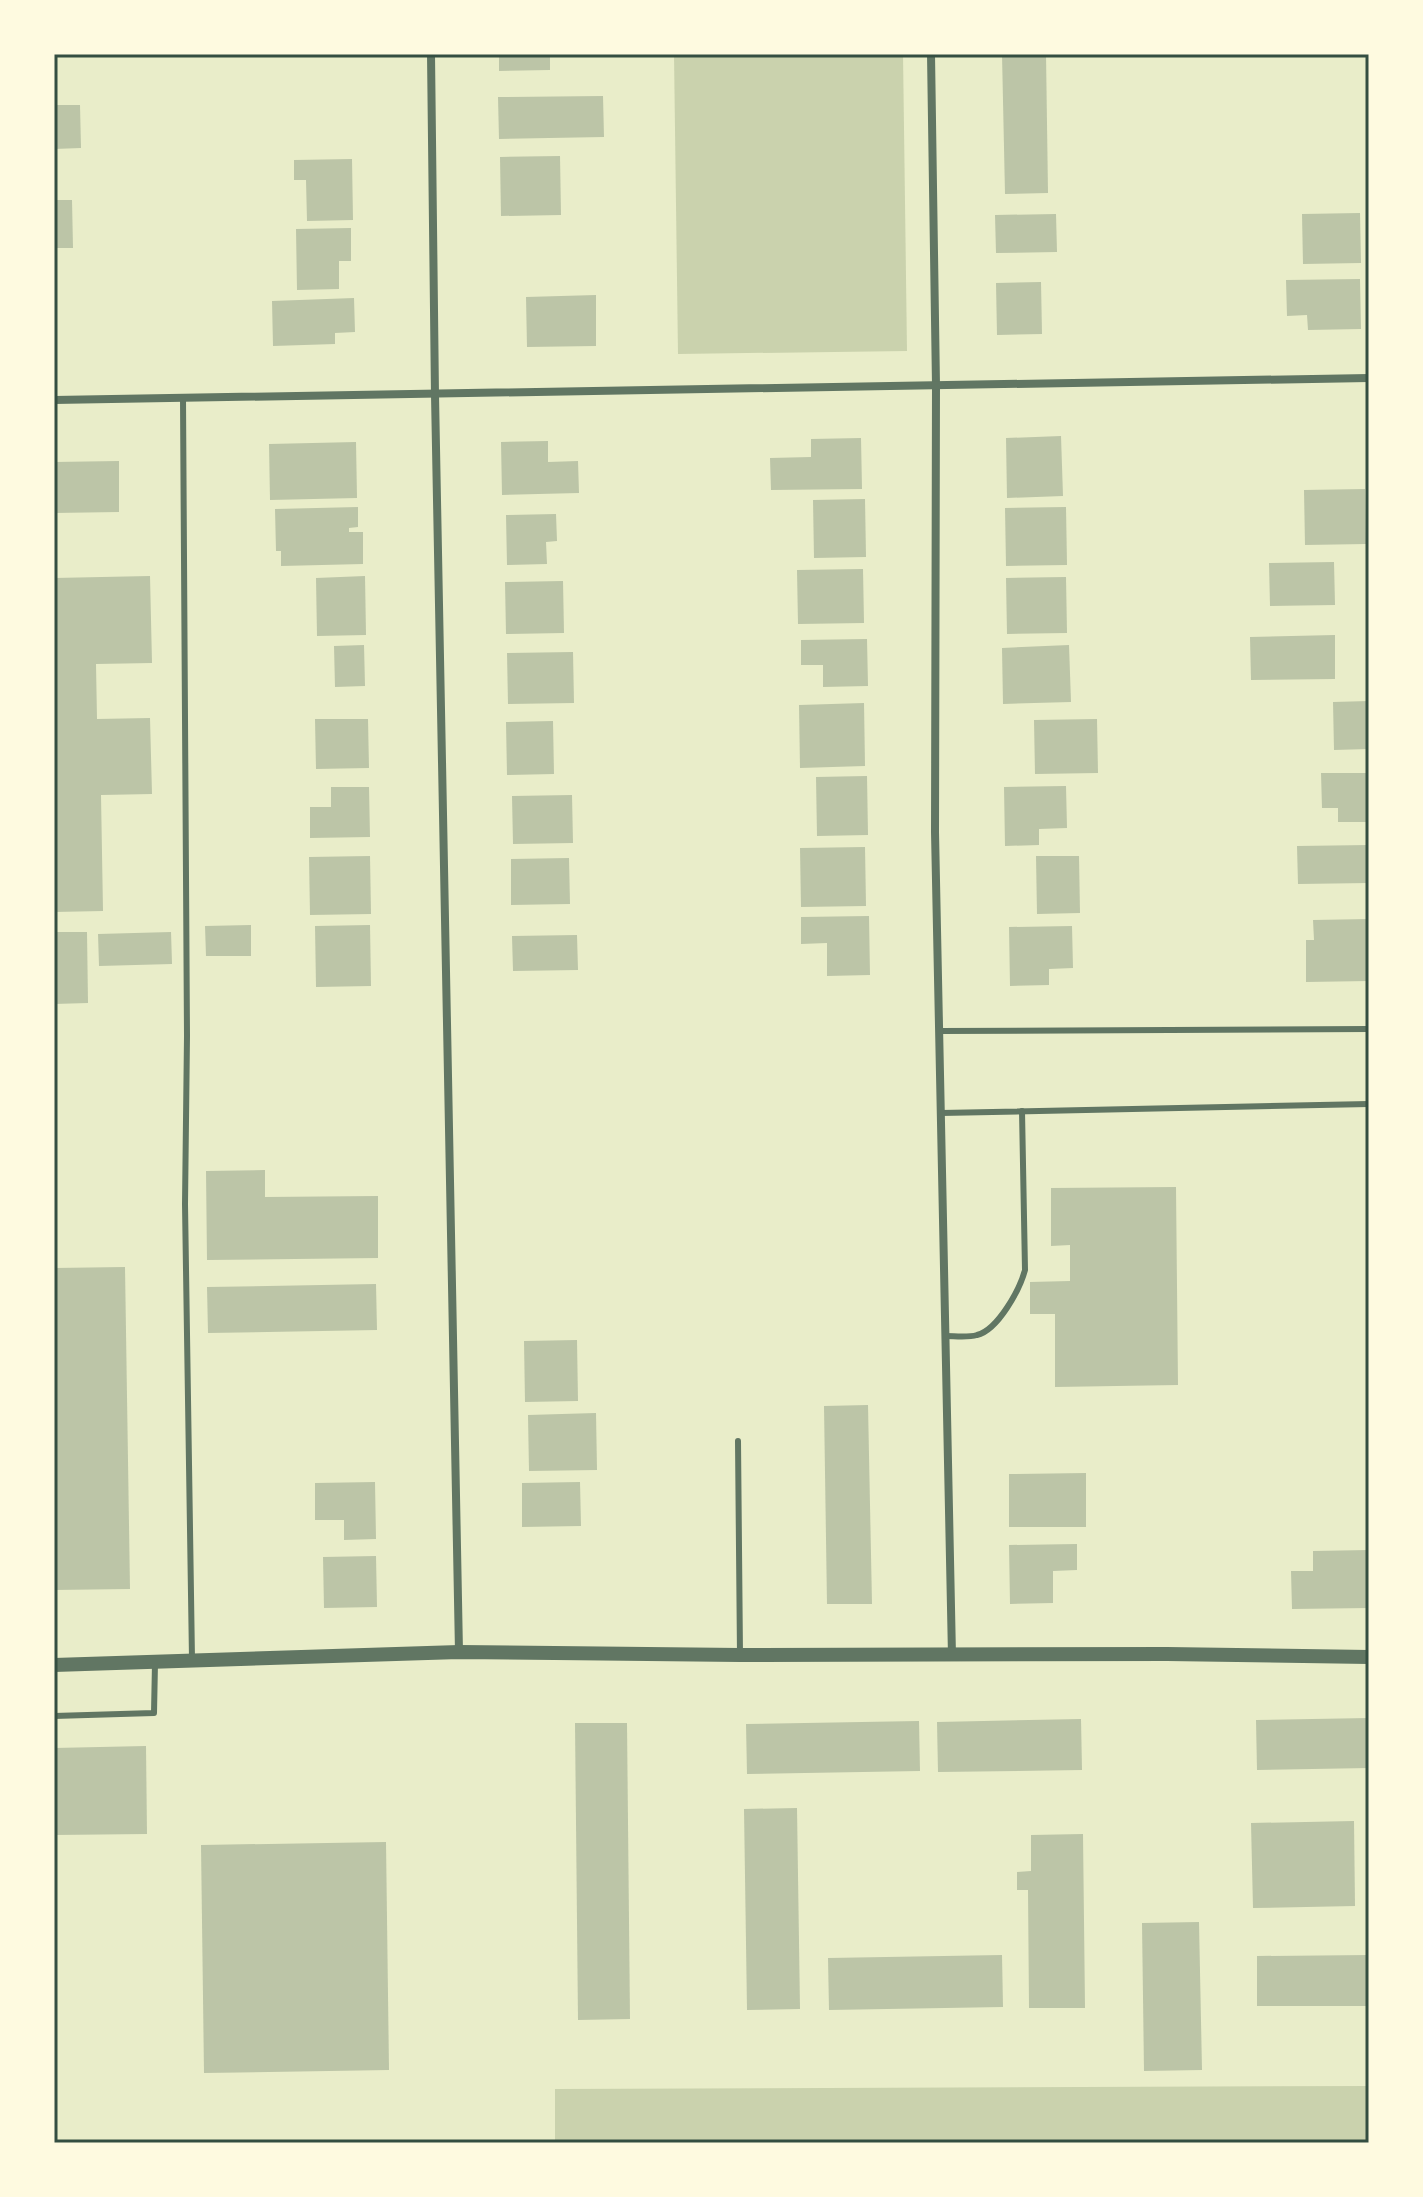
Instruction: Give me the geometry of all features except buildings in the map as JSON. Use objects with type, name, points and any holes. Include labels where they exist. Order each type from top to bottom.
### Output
[{"type":"street","points":[[431,54],[459,1652]]},
{"type":"street","points":[[931,54],[936,385],[935,832],[952,1656]]},
{"type":"street","points":[[54,400],[1369,378]]},
{"type":"street","points":[[54,1665],[459,1652],[1369,1657]]},
{"type":"lane","points":[[183,398],[187,1036],[185,1204],[192,1662]]},
{"type":"lane","points":[[939,1031],[1369,1029]]},
{"type":"lane","points":[[941,1113],[1369,1104]]},
{"type":"lane","points":[[945,1336],[978,1335],[993,1327],[1021,1285],[1025,1270],[1022,1111]]},
{"type":"lane","points":[[738,1441],[740,1655]]},
{"type":"lane","points":[[54,1716],[154,1713],[155,1663]]},
{"type":"green space","points":[[674,54],[903,54],[907,351],[678,354]]},
{"type":"green space","points":[[1369,2086],[1369,2143],[555,2143],[555,2089]]}]
